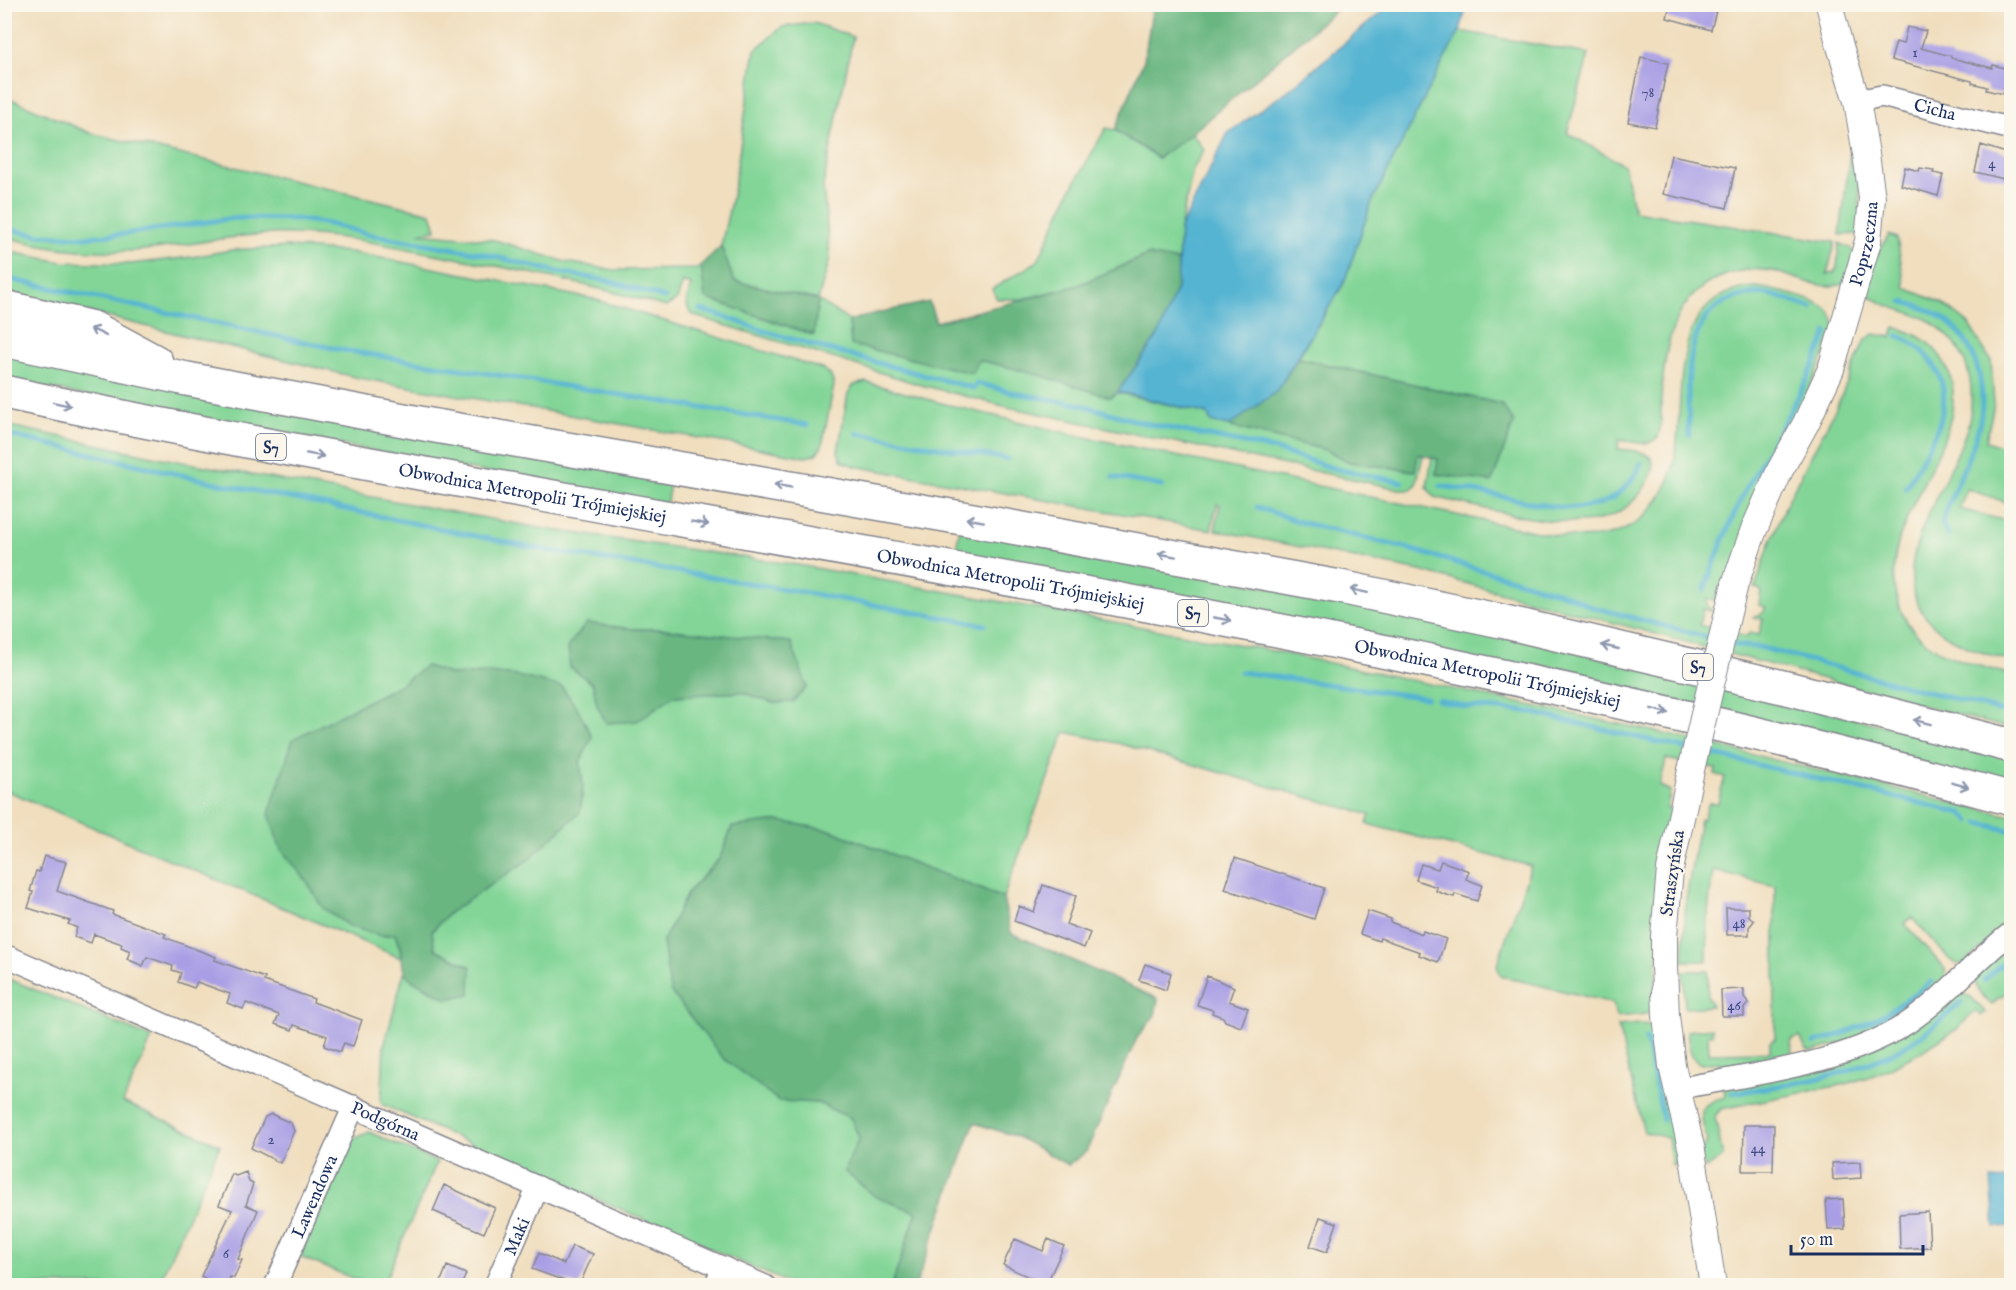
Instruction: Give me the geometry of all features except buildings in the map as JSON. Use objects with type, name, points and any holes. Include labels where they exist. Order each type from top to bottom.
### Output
[{"type":"highway","points":[[4,307],[93,328],[187,379]]},
{"type":"highway","name":"S7","points":[[4,340],[187,379],[430,425],[1340,587],[1501,621],[1791,689],[2012,746]]},
{"type":"highway","name":"Obwodnica Metropolii Trójmiejskiej","points":[[4,392],[298,452],[919,562],[1325,638],[1602,697],[1900,768],[2012,799]]},
{"type":"street","name":"Poprzeczna","points":[[1780,470],[1806,423],[1831,369],[1868,241],[1872,198],[1857,101],[1829,4]]},
{"type":"street","name":"Cicha","points":[[1857,101],[1882,96],[2012,129]]},
{"type":"street","name":"Straszyńska","points":[[1713,1286],[1692,1151],[1676,1089],[1666,1016],[1664,936],[1670,870],[1690,770],[1735,584],[1749,542],[1780,470]]},
{"type":"street","points":[[1676,1089],[1844,1053],[1890,1034],[1915,1018],[2012,932]]},
{"type":"street","name":"Podgórna","points":[[4,955],[538,1187],[719,1276],[765,1286]]},
{"type":"street","name":"Lawendowa","points":[[275,1286],[354,1107]]},
{"type":"street","name":"Maki","points":[[495,1286],[538,1187]]},
{"type":"green space","points":[[1153,4],[1342,5],[1192,133],[1158,158],[1115,130],[1144,60]]},
{"type":"green space","points":[[814,23],[853,37],[823,186],[830,258],[818,300],[734,281],[721,246],[733,192],[755,50],[782,27]]},
{"type":"green space","points":[[1460,31],[1589,54],[1567,133],[1624,165],[1634,211],[1835,242],[1827,275],[1834,273],[1837,267],[1839,243],[1851,248],[1856,256],[1843,284],[1826,286],[1757,269],[1728,274],[1714,280],[1687,302],[1678,316],[1667,349],[1658,437],[1645,443],[1619,440],[1618,449],[1638,451],[1649,456],[1653,464],[1652,473],[1648,482],[1629,505],[1604,519],[1576,522],[1535,519],[1434,497],[1427,487],[1432,458],[1439,459],[1436,474],[1501,404],[1298,358],[1344,283],[1371,204]]},
{"type":"green space","points":[[4,96],[90,133],[431,213],[436,230],[419,233],[495,240],[566,262],[613,270],[697,269],[701,265],[706,298],[813,335],[818,300],[849,321],[851,345],[972,373],[979,360],[1208,414],[1211,422],[1326,450],[1350,462],[1414,471],[1418,454],[1423,455],[1416,485],[1410,490],[1404,490],[1008,407],[921,385],[695,316],[687,306],[691,285],[683,282],[677,300],[666,307],[528,272],[350,239],[274,234],[134,251],[97,251],[60,248],[5,237]]},
{"type":"green space","points":[[1106,128],[1115,130],[1158,158],[1192,133],[1204,150],[1193,169],[1180,229],[1178,261],[1148,255],[1076,286],[1022,299],[997,299],[992,289],[1038,261],[1068,195]]},
{"type":"green space","points":[[1852,137],[1860,179],[1859,234],[1840,235]]},
{"type":"green space","points":[[1889,235],[1897,238],[1905,288],[1942,303],[1968,323],[1991,361],[1994,404],[1986,441],[2011,450],[2011,504],[1967,489],[1959,509],[2011,522],[2011,661],[1973,649],[1952,639],[1926,617],[1914,593],[1912,566],[1919,537],[1968,425],[1971,409],[1970,378],[1958,349],[1938,327],[1926,319],[1884,304],[1870,295],[1867,289],[1868,276]]},
{"type":"green space","points":[[721,246],[734,281],[818,300],[814,335],[705,298],[701,265]]},
{"type":"green space","points":[[290,247],[350,252],[593,299],[825,370],[831,376],[834,385],[822,446],[816,454],[806,457],[359,378],[5,292],[5,251],[62,262],[130,264],[231,250]]},
{"type":"green space","points":[[1148,255],[1178,261],[1177,288],[1159,334],[1117,393],[1110,397],[1032,373],[979,360],[972,373],[851,345],[849,321],[929,302],[936,322],[1076,286]]},
{"type":"green space","points":[[1756,287],[1794,295],[1823,306],[1831,314],[1836,327],[1725,587],[1721,586],[1715,600],[1707,599],[1707,605],[1712,611],[1703,609],[1699,625],[1747,637],[1749,633],[1759,635],[1763,619],[1752,617],[1762,614],[1766,607],[1759,605],[1761,590],[1755,588],[1788,500],[1837,406],[1865,340],[1874,334],[1892,337],[1895,327],[1903,329],[1931,345],[1941,357],[1953,391],[1950,420],[1940,449],[1899,540],[1894,571],[1898,602],[1911,627],[1933,647],[1965,662],[2011,675],[2011,729],[1420,571],[1215,530],[1220,505],[1217,504],[1211,530],[854,466],[842,461],[838,452],[848,393],[854,385],[866,382],[945,404],[1071,434],[1547,534],[1588,538],[1602,536],[1627,529],[1638,521],[1654,506],[1668,482],[1674,463],[1685,354],[1693,329],[1706,308],[1726,294]]},
{"type":"green space","points":[[5,351],[671,477],[666,507],[5,380]]},
{"type":"green space","points":[[1298,358],[1501,404],[1514,422],[1492,482],[1436,474],[1438,459],[1418,454],[1415,471],[1350,462],[1326,450],[1229,426],[1276,392]]},
{"type":"green space","points":[[5,425],[167,459],[545,529],[798,565],[1264,649],[1657,732],[2011,816],[2011,923],[1963,964],[1956,964],[1911,917],[1905,924],[1945,969],[1946,981],[1907,1012],[1859,1038],[1812,1052],[1806,1049],[1800,1037],[1791,1040],[1792,1052],[1785,1060],[1721,1073],[1719,1062],[1702,1064],[1694,1058],[1690,1050],[1687,1031],[1712,1028],[1712,1034],[1708,1035],[1709,1053],[1770,1052],[1770,1042],[1775,1039],[1775,886],[1713,870],[1708,912],[1707,961],[1683,961],[1686,899],[1700,819],[1703,819],[1709,803],[1718,803],[1725,777],[1715,774],[1716,769],[1666,759],[1660,786],[1670,791],[1667,809],[1672,810],[1653,1008],[1646,1014],[1616,1017],[1613,1003],[1501,976],[1497,965],[1531,866],[1367,824],[1370,815],[1117,743],[1065,732],[1003,898],[830,830],[732,827],[720,858],[688,892],[779,1100],[818,1103],[851,1118],[876,1197],[917,1212],[892,1285],[793,1285],[381,1104],[384,1046],[404,972],[447,999],[471,967],[435,949],[431,932],[449,913],[529,859],[580,811],[583,786],[580,762],[592,737],[489,673],[452,675],[426,666],[398,686],[308,883],[322,907],[349,926],[381,936],[395,934],[401,958],[5,790]],"holes":[[[633,629],[664,629],[793,652],[807,686],[793,702],[773,703],[742,692],[673,696],[637,721],[597,705],[593,684],[570,667],[568,646]]]},
{"type":"green space","points":[[960,528],[1446,621],[2011,756],[2011,786],[954,558]]},
{"type":"green space","points":[[587,623],[791,642],[807,687],[793,702],[773,703],[742,692],[673,696],[637,721],[606,723],[597,705],[593,684],[570,667],[568,646]]},
{"type":"green space","points":[[426,666],[452,675],[489,673],[518,676],[562,687],[579,711],[592,737],[580,762],[583,786],[580,812],[529,859],[449,913],[432,931],[435,949],[471,967],[470,994],[447,999],[413,981],[404,972],[395,934],[381,936],[349,926],[322,907],[308,883],[280,848],[269,814],[293,739],[398,686]]},
{"type":"green space","points":[[778,821],[830,830],[1003,898],[1011,933],[1158,999],[1155,1015],[1137,1038],[1086,1152],[1068,1165],[1018,1137],[974,1123],[916,1285],[892,1285],[917,1212],[876,1197],[844,1171],[859,1138],[851,1118],[818,1103],[779,1101],[723,1058],[670,991],[663,941],[688,892],[720,858],[732,827]]},
{"type":"green space","points":[[2011,943],[2011,991],[1992,1005],[1977,989],[1975,977]]},
{"type":"green space","points":[[1683,971],[1708,971],[1708,1000],[1711,1006],[1685,1008]]},
{"type":"green space","points":[[4,977],[152,1038],[123,1102],[220,1145],[158,1285],[5,1285]]},
{"type":"green space","points":[[1959,993],[1970,996],[1985,1012],[1981,1016],[1975,1011],[1957,1029],[1921,1052],[1880,1073],[1846,1084],[1721,1109],[1715,1116],[1723,1157],[1706,1168],[1698,1155],[1707,1142],[1702,1112],[1708,1103],[1725,1097],[1724,1087],[1815,1069]]},
{"type":"green space","points":[[1650,1025],[1657,1031],[1684,1162],[1672,1165],[1668,1138],[1644,1132],[1618,1026]]},
{"type":"green space","points":[[369,1132],[437,1162],[383,1285],[370,1285],[300,1257],[351,1140]]},
{"type":"water","points":[[1390,5],[1467,5],[1460,31],[1371,204],[1344,283],[1276,392],[1229,426],[1211,422],[1208,414],[1117,393],[1159,334],[1177,288],[1180,229],[1228,133],[1290,89]]},
{"type":"water","points":[[2011,1179],[2011,1226],[1995,1227],[1991,1180]]},
{"type":"waterway","points":[[4,228],[38,235],[86,237],[124,234],[235,218],[296,219],[329,224],[367,234],[480,253],[557,272],[609,281],[665,298]]},
{"type":"waterway","points":[[4,278],[342,350],[807,425]]},
{"type":"waterway","points":[[1689,435],[1688,398],[1691,358],[1695,339],[1703,322],[1715,309],[1731,299],[1758,293],[1812,308]]},
{"type":"waterway","points":[[1903,302],[1930,310],[1951,325],[1971,351],[1981,383],[1981,417],[1977,433],[1942,524],[1948,535]]},
{"type":"waterway","points":[[700,310],[799,341],[974,388],[977,383],[1015,393],[1082,405],[1144,423],[1273,449],[1336,469],[1402,482]]},
{"type":"waterway","points":[[1704,590],[1739,504],[1800,394],[1827,332]]},
{"type":"waterway","points":[[1898,336],[1919,348],[1935,366],[1943,388],[1944,400],[1936,431],[1906,488]]},
{"type":"waterway","points":[[857,433],[1007,459]]},
{"type":"waterway","points":[[4,434],[212,482],[534,548],[985,625]]},
{"type":"waterway","points":[[1441,486],[1544,505],[1582,507],[1599,504],[1616,496],[1629,483],[1641,463]]},
{"type":"waterway","points":[[1113,477],[1162,486]]},
{"type":"waterway","points":[[1257,507],[1300,522],[1409,549],[1567,595],[1592,607],[1714,639]]},
{"type":"waterway","points":[[1728,643],[1759,647],[2012,714]]},
{"type":"waterway","points":[[1241,672],[1427,698]]},
{"type":"waterway","points":[[1438,700],[1468,707],[1524,711],[1688,749]]},
{"type":"waterway","points":[[1703,752],[1962,813],[1970,821]]},
{"type":"waterway","points":[[1979,823],[2012,831]]},
{"type":"waterway","points":[[1984,980],[2012,955]]},
{"type":"waterway","points":[[1815,1043],[1848,1032],[1876,1019],[1931,982]]},
{"type":"waterway","points":[[1732,1093],[1808,1081],[1882,1058],[1934,1026],[1961,1002]]},
{"type":"waterway","points":[[1646,1038],[1663,1120]]}]
